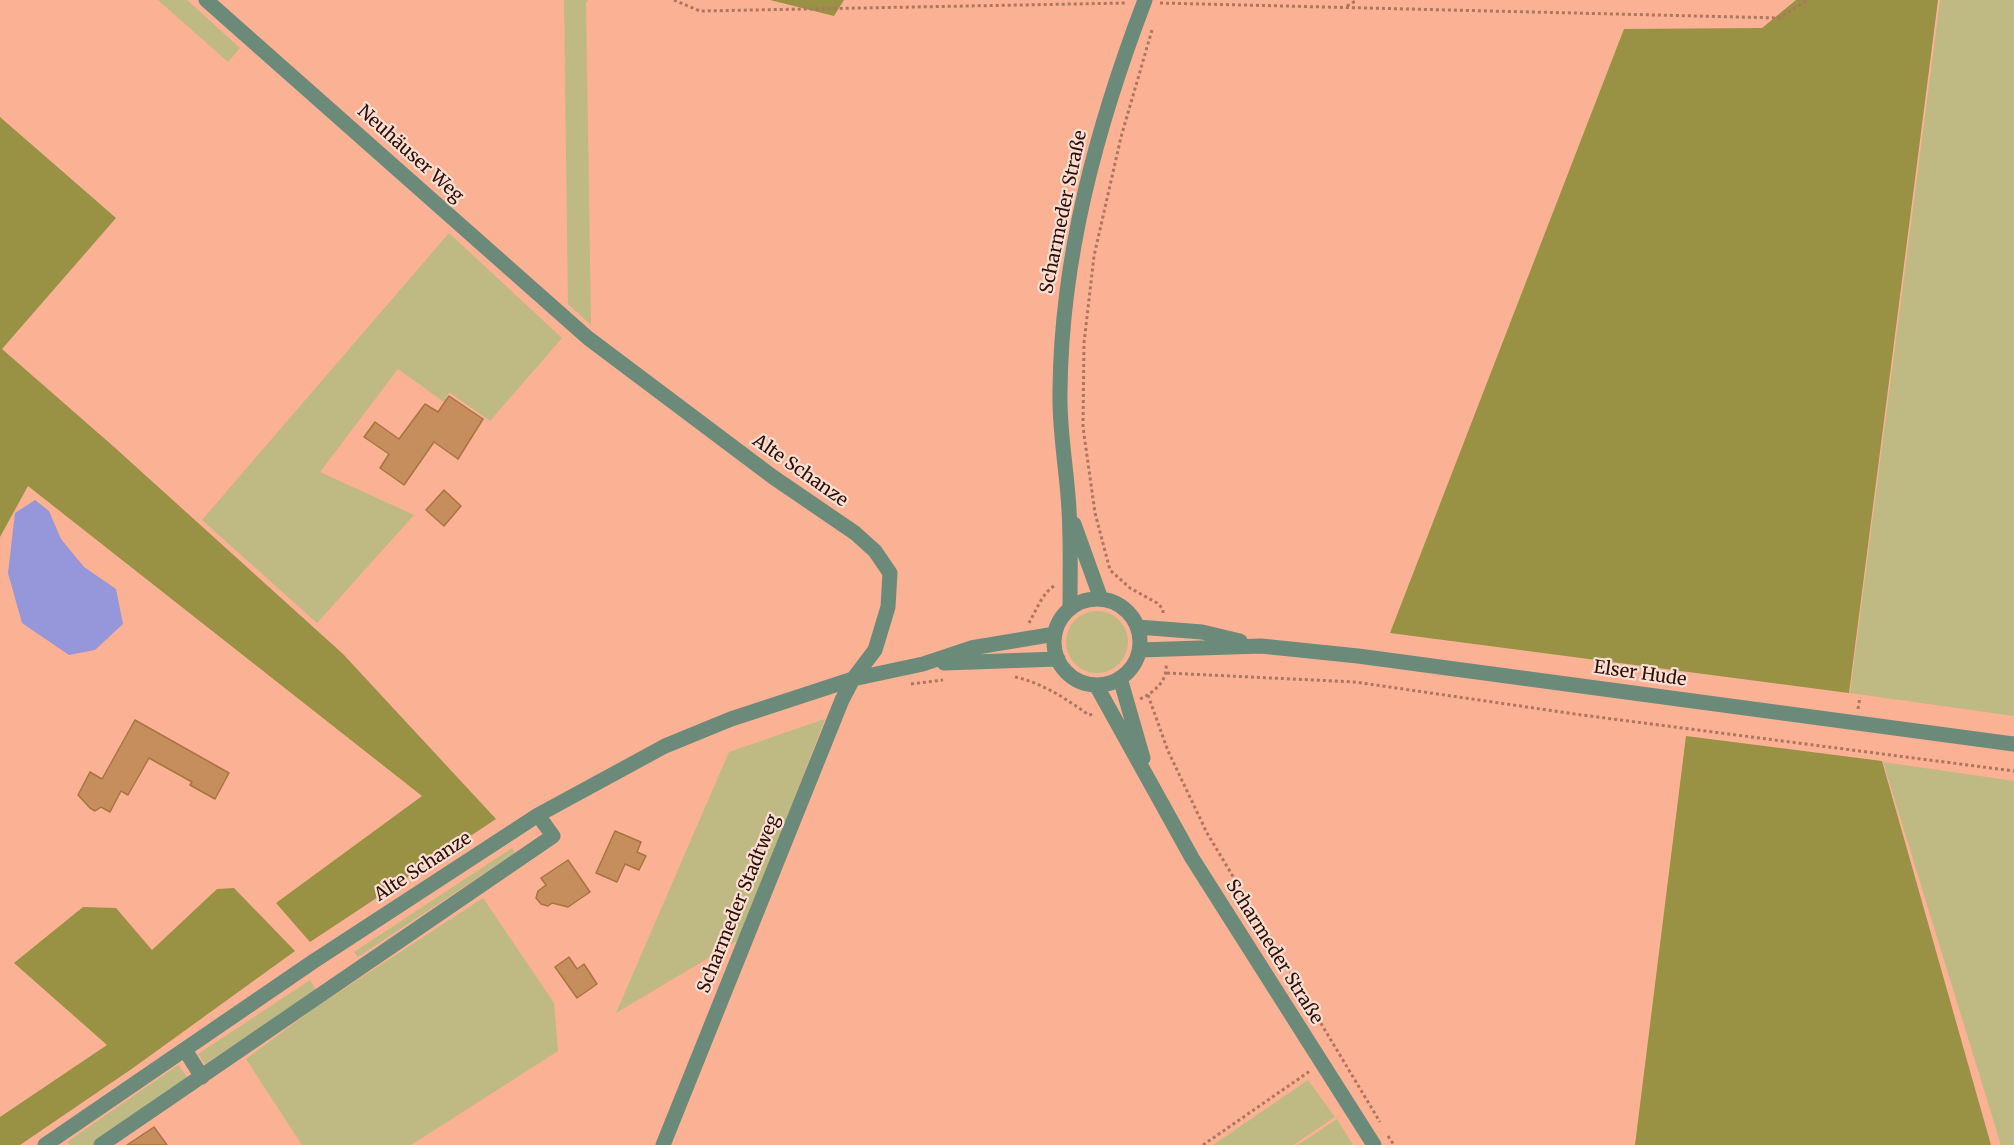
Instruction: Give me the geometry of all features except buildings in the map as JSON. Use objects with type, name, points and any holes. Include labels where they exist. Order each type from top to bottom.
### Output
[{"type":"street","name":"Neuhäuser Weg","points":[[206,0],[588,338]]},
{"type":"street","name":"Scharmeder Straße","points":[[1070,609],[1069,510],[1061,436],[1060,393],[1064,312],[1069,271],[1099,134],[1144,1]]},
{"type":"street","name":"Alte Schanze","points":[[588,338],[773,477],[855,533],[875,551],[890,573],[888,607],[875,650],[853,680]]},
{"type":"street","name":"Scharmeder Straße","points":[[1069,510],[1101,599]]},
{"type":"street","points":[[1101,599],[1111,601],[1127,611],[1138,627],[1140,650],[1136,661],[1120,678],[1096,685],[1077,680],[1069,674],[1058,659],[1054,642],[1058,625],[1070,609],[1085,601],[1101,599]]},
{"type":"street","name":"Elser Hude","points":[[1138,627],[1202,632],[1261,646],[1358,656],[2014,744]]},
{"type":"street","name":"Alte Schanze","points":[[50,1144],[314,961],[538,815],[665,746],[731,719],[853,680],[923,664],[971,648],[1055,634]]},
{"type":"street","name":"Elser Hude","points":[[1140,650],[1261,646]]},
{"type":"street","name":"Alte Schanze","points":[[923,664],[1058,659]]},
{"type":"street","name":"Scharmeder Straße","points":[[1120,678],[1147,776]]},
{"type":"street","name":"Scharmeder Stadtweg","points":[[663,1145],[842,700],[853,680]]},
{"type":"street","name":"Scharmeder Straße","points":[[1096,685],[1192,858],[1374,1145]]},
{"type":"street","points":[[101,1145],[553,836],[538,815]]},
{"type":"street","points":[[185,1050],[202,1077]]},
{"type":"path","points":[[674,0],[699,11],[1162,1],[1780,18],[1807,0]]},
{"type":"path","points":[[1345,7],[1357,0]]},
{"type":"path","points":[[1159,9],[1162,1]]},
{"type":"path","points":[[1153,27],[1121,137],[1094,256],[1084,343],[1083,427],[1095,513],[1110,570],[1130,588],[1157,603],[1163,609]]},
{"type":"path","points":[[1091,573],[1110,570]]},
{"type":"path","points":[[1027,640],[1027,626],[1046,594],[1052,587],[1070,579]]},
{"type":"path","points":[[1032,659],[1035,684]]},
{"type":"path","points":[[1382,1125],[1207,833],[1168,751],[1148,695],[1167,674],[1355,682],[1582,715],[2014,771]]},
{"type":"path","points":[[1203,1145],[1321,1063]]},
{"type":"path","points":[[1388,1135],[1394,1145]]},
{"type":"shaded area","points":[[158,0],[187,0],[240,48],[228,62]]},
{"type":"shaded area","points":[[564,0],[588,0],[586,3],[591,325],[568,304]]},
{"type":"shaded area","points":[[770,0],[844,0],[834,16]]},
{"type":"shaded area","points":[[1796,0],[1938,0],[1849,693],[1390,633],[1624,29],[1762,28]]},
{"type":"shaded area","points":[[1940,0],[2014,0],[2014,716],[1850,693]]},
{"type":"shaded area","points":[[0,117],[116,218],[2,349],[343,654],[496,819],[310,942],[276,903],[422,796],[28,486],[0,537]]},
{"type":"shaded area","points":[[449,233],[562,338],[490,421],[449,392],[444,402],[398,369],[320,472],[414,515],[317,623],[202,520]]},
{"type":"shaded area","points":[[1097,611],[1109,613],[1119,620],[1126,630],[1128,642],[1126,654],[1119,664],[1109,671],[1097,673],[1085,671],[1075,664],[1068,654],[1066,642],[1068,630],[1075,620],[1085,613]]},
{"type":"shaded area","points":[[825,719],[740,939],[616,1013],[729,752]]},
{"type":"shaded area","points":[[1686,736],[1882,761],[1991,1145],[1635,1145]]},
{"type":"shaded area","points":[[1883,762],[2014,781],[2014,1145],[2001,1145]]},
{"type":"shaded area","points":[[512,848],[515,853],[358,957],[354,952]]},
{"type":"shaded area","points":[[234,888],[295,951],[133,1068],[20,1145],[0,1145],[0,1117],[107,1045],[14,963],[83,907],[116,908],[152,950],[217,889]]},
{"type":"shaded area","points":[[483,898],[554,1003],[558,1051],[411,1145],[302,1145],[246,1059],[316,1007]]},
{"type":"shaded area","points":[[310,980],[317,991],[205,1064],[198,1054]]},
{"type":"shaded area","points":[[178,1065],[188,1078],[92,1145],[70,1145],[67,1142]]},
{"type":"shaded area","points":[[1308,1080],[1335,1117],[1293,1145],[1213,1145]]},
{"type":"shaded area","points":[[1337,1119],[1353,1145],[1298,1145]]},
{"type":"water","points":[[35,500],[49,511],[61,539],[84,567],[116,589],[123,624],[95,650],[69,655],[22,623],[8,573],[15,513]]}]
